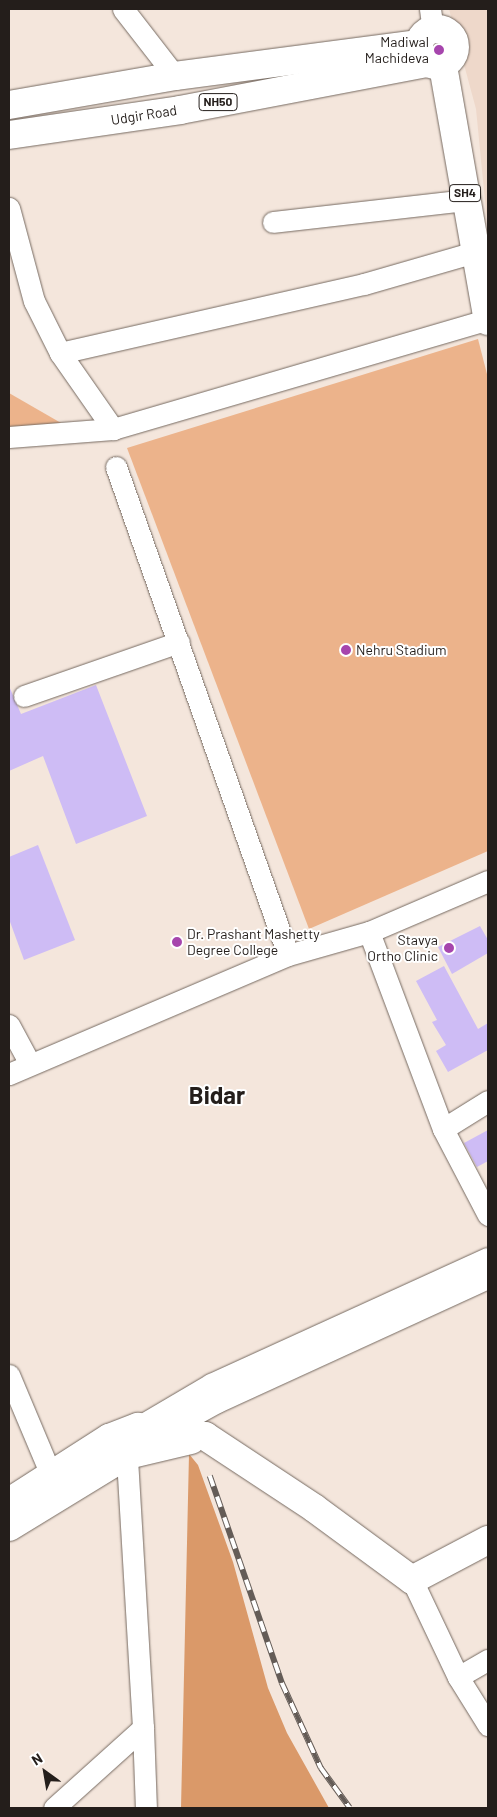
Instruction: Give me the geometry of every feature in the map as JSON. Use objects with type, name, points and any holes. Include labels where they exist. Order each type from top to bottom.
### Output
[{"type":"main road","name":"NH50","points":[[9,104],[175,76],[430,42]]},
{"type":"main road","name":"Udgir Road","points":[[9,135],[180,110],[430,42]]},
{"type":"main road","name":"SH4","points":[[430,42],[466,200],[488,320]]},
{"type":"main road","points":[[9,1502],[109,1438],[144,1440],[205,1436],[314,1508],[412,1580],[488,1540]]},
{"type":"main road","points":[[9,1527],[144,1440]]},
{"type":"street","points":[[123,9],[175,76]]},
{"type":"street","points":[[273,222],[466,200]]},
{"type":"street","points":[[9,208],[34,301],[60,353],[113,429]]},
{"type":"street","points":[[60,353],[364,284],[475,252]]},
{"type":"street","points":[[9,437],[113,429],[488,320]]},
{"type":"street","points":[[116,467],[288,955]]},
{"type":"street","points":[[24,696],[179,642]]},
{"type":"street","points":[[9,1074],[288,955],[369,932],[488,881]]},
{"type":"street","points":[[369,932],[443,1129],[488,1215]]},
{"type":"street","points":[[9,1025],[30,1064]]},
{"type":"street","points":[[443,1129],[488,1101]]},
{"type":"street","points":[[146,1808],[143,1728],[144,1440],[211,1384],[488,1258]]},
{"type":"street","points":[[144,1440],[488,1278]]},
{"type":"street","points":[[9,1375],[51,1475]]},
{"type":"street","points":[[412,1580],[458,1677],[488,1725]]},
{"type":"street","points":[[458,1677],[488,1660]]},
{"type":"street","points":[[54,1808],[143,1728]]},
{"type":"shaded area","points":[[449,9],[488,9],[488,231],[476,109]]},
{"type":"shaded area","name":"Nehru Stadium","points":[[478,339],[488,378],[488,851],[309,929],[127,448]]},
{"type":"shaded area","points":[[9,393],[68,427],[9,441]]},
{"type":"shaded area","points":[[189,1454],[198,1465],[233,1562],[268,1688],[287,1733],[329,1808],[181,1808]]},
{"type":"building","points":[[96,685],[147,816],[76,844],[43,756],[9,771],[9,686],[21,714]]},
{"type":"building","points":[[38,845],[75,940],[24,960],[9,919],[9,857]]},
{"type":"building","points":[[480,926],[488,940],[488,953],[452,974],[438,947]]},
{"type":"building","points":[[444,966],[478,1029],[488,1023],[488,1050],[448,1072],[436,1051],[446,1045],[432,1022],[437,1020],[416,981]]},
{"type":"building","points":[[488,1130],[488,1161],[477,1167],[464,1143]]},
{"type":"railway","points":[[210,1476],[282,1683],[321,1768],[350,1808]]},
{"type":"place","name":"Madiwal Machideva","points":[[439,50]]},
{"type":"place","name":"Nehru Stadium","points":[[346,650]]},
{"type":"place","name":"Dr. Prashant Mashetty Degree College","points":[[177,942]]},
{"type":"place","name":"Stavya Ortho Clinic","points":[[449,948]]},
{"type":"district","name":"Bidar","points":[[217,1095]]}]
